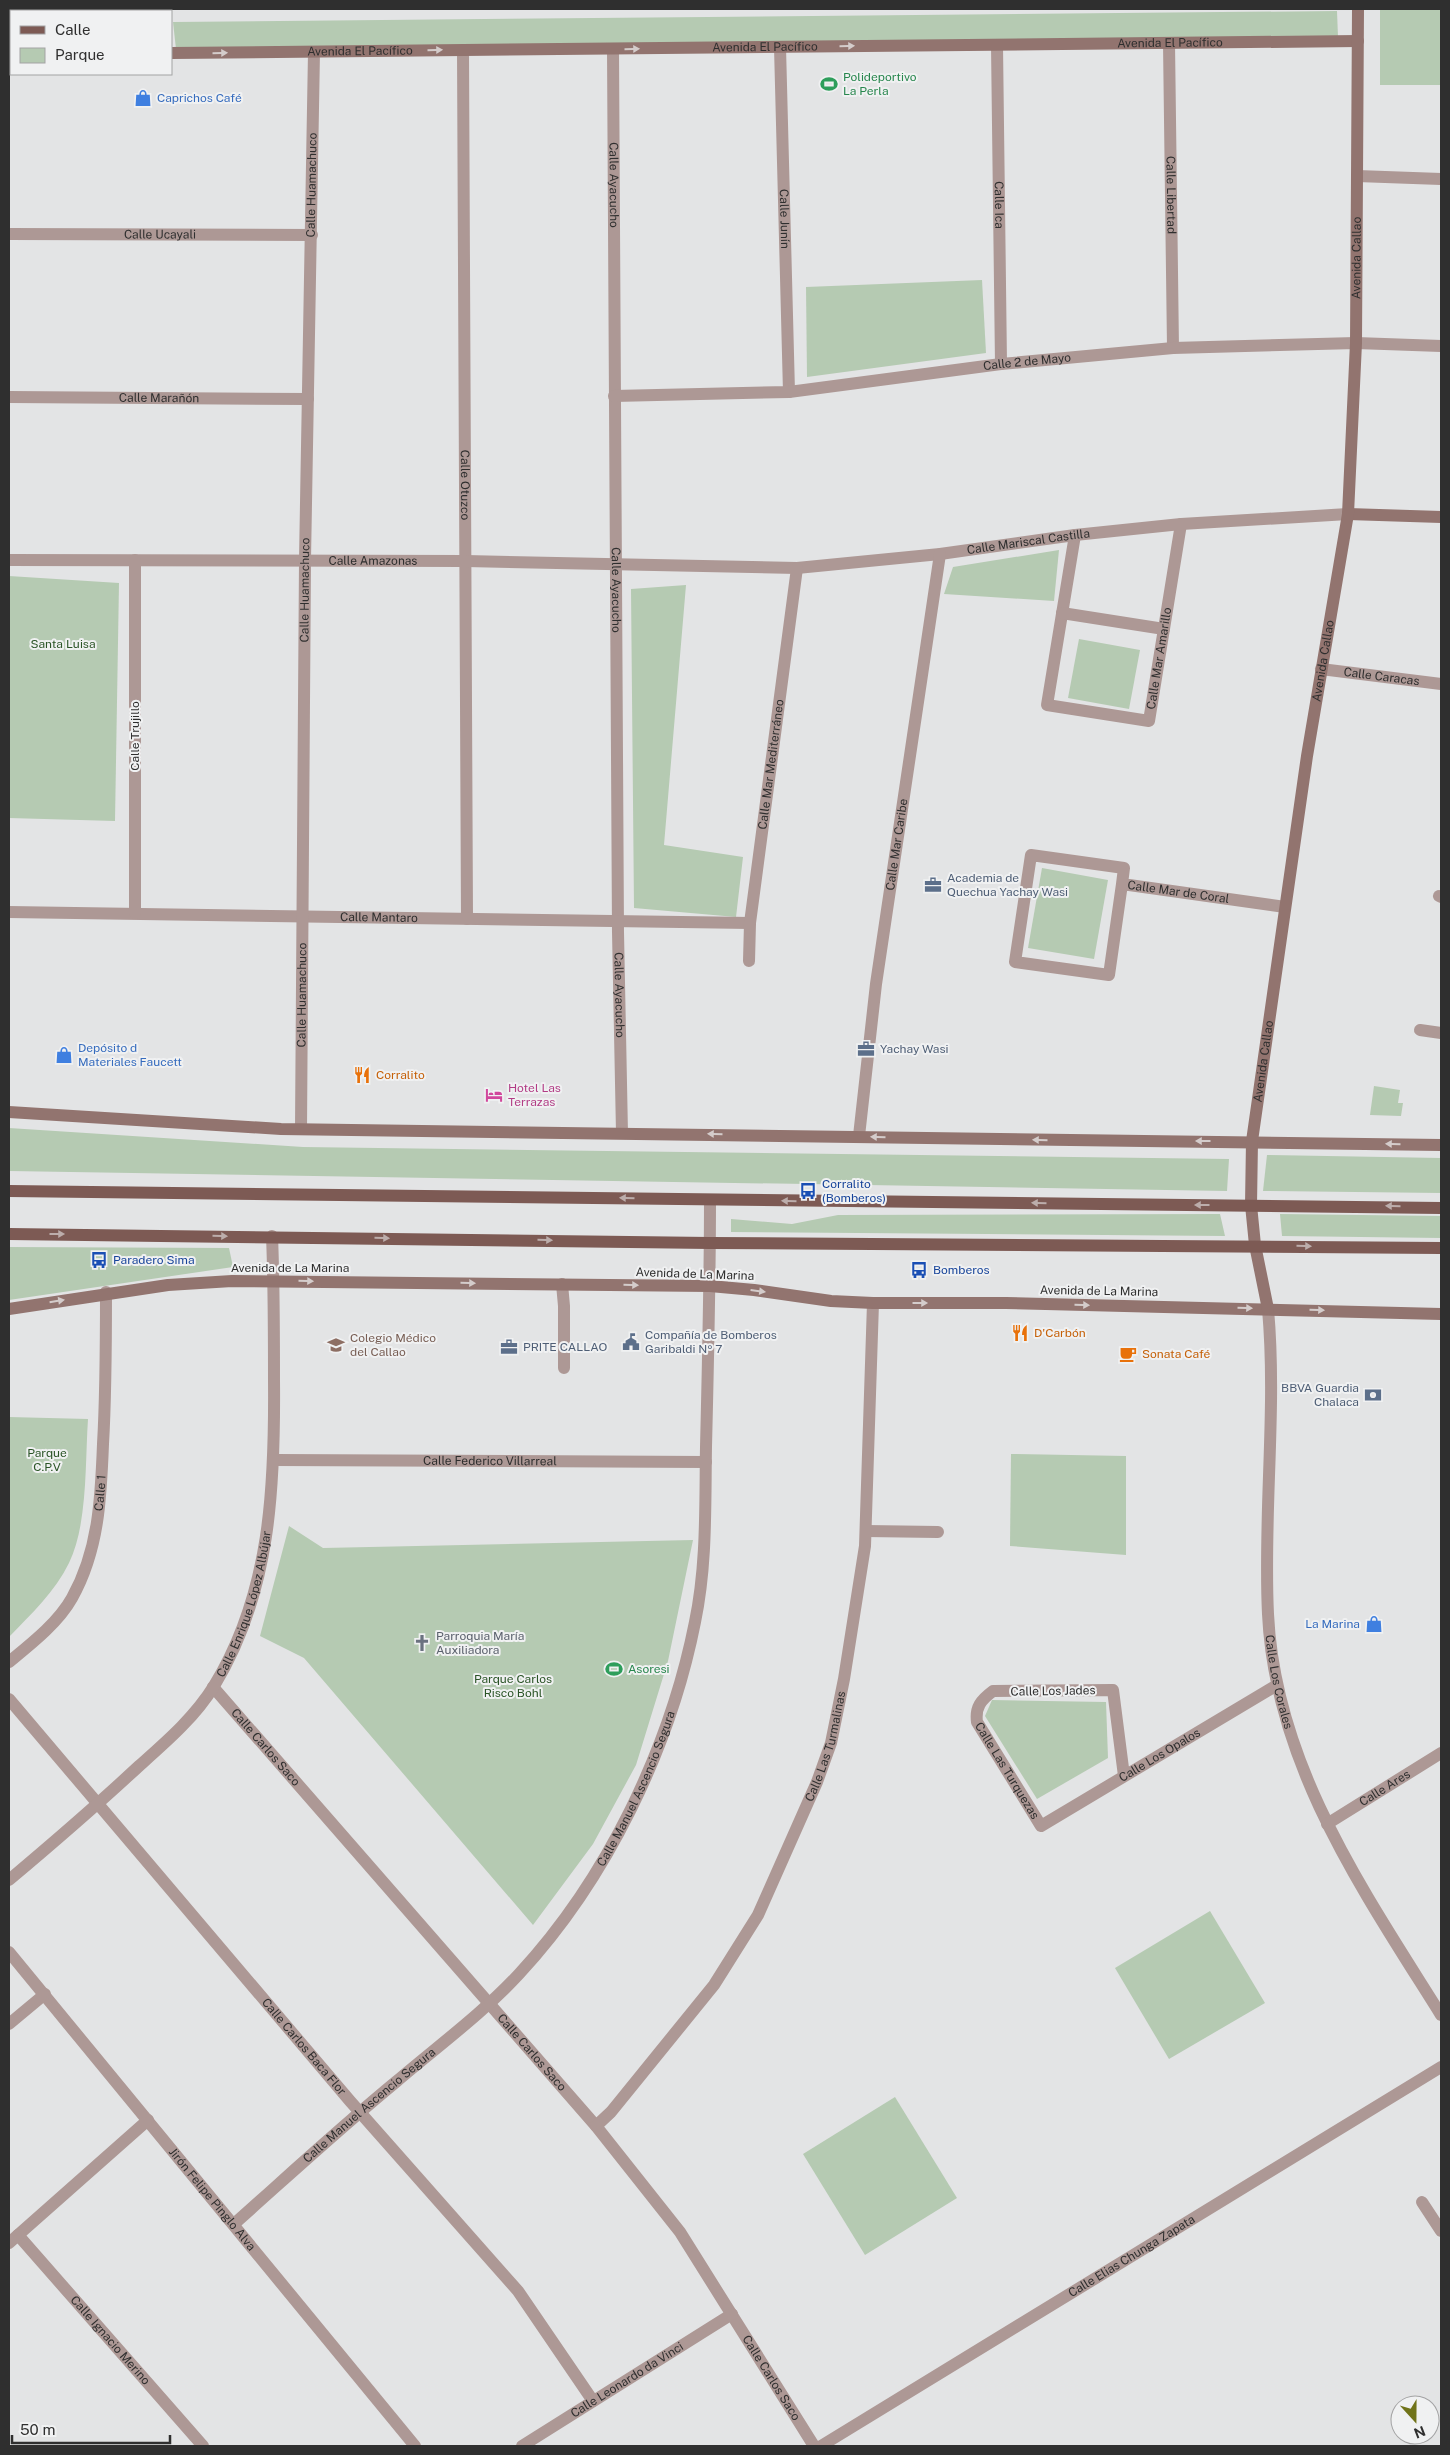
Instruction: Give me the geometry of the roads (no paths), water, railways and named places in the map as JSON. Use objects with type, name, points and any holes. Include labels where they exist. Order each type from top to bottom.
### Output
[{"type":"main road","points":[[9,9],[44,9]]},
{"type":"main road","name":"Avenida Callao","points":[[1268,1309],[1255,1245],[1251,1205],[1252,1141],[1321,669],[1348,514],[1356,343],[1358,9]]},
{"type":"main road","name":"Avenida El Pacífico","points":[[172,53],[1358,41]]},
{"type":"main road","name":"Calle Mariscal Castilla","points":[[1348,514],[1441,517]]},
{"type":"main road","points":[[9,1112],[301,1129],[1441,1145]]},
{"type":"main road","points":[[9,1191],[1441,1208]]},
{"type":"main road","points":[[9,1234],[710,1243],[1255,1245],[1441,1248]]},
{"type":"main road","name":"Avenida de La Marina","points":[[9,1309],[106,1292],[168,1284],[274,1280],[710,1286],[831,1301],[873,1303],[1006,1303],[1441,1314]]},
{"type":"street","name":"Calle Libertad","points":[[1169,43],[1174,348]]},
{"type":"street","name":"Calle Ica","points":[[997,45],[1002,364]]},
{"type":"street","name":"Calle Junín","points":[[780,47],[789,392]]},
{"type":"street","name":"Calle Ayacucho","points":[[613,49],[618,921],[622,1133]]},
{"type":"street","name":"Calle Otuzco","points":[[463,50],[467,919]]},
{"type":"street","name":"Calle Huamachuco","points":[[301,1129],[305,560],[314,52]]},
{"type":"street","points":[[1357,176],[1441,179]]},
{"type":"street","name":"Calle Ucayali","points":[[9,234],[312,235]]},
{"type":"street","name":"Calle 2 de Mayo","points":[[614,396],[789,392],[1002,364],[1174,348],[1356,343],[1441,346]]},
{"type":"street","name":"Calle Marañón","points":[[9,397],[308,398]]},
{"type":"street","name":"Calle Mariscal Castilla","points":[[616,565],[797,568],[940,554],[1074,534],[1180,524],[1348,514]]},
{"type":"street","name":"Calle Mar Amarillo","points":[[1062,613],[1047,705],[1149,721],[1180,524]]},
{"type":"street","points":[[1074,534],[1062,613],[1164,629]]},
{"type":"street","name":"Calle Mar Caribe","points":[[859,1136],[876,984],[940,554]]},
{"type":"street","name":"Calle Amazonas","points":[[9,560],[466,561],[616,565]]},
{"type":"street","name":"Calle Trujillo","points":[[135,560],[135,913]]},
{"type":"street","name":"Calle Mar Mediterráneo","points":[[750,961],[750,923],[797,568]]},
{"type":"street","name":"Calle Caracas","points":[[1321,669],[1441,684]]},
{"type":"street","name":"Calle Mar de Coral","points":[[1031,855],[1124,868],[1122,884],[1109,975],[1015,962],[1031,855]]},
{"type":"street","name":"Calle Mar de Coral","points":[[1122,884],[1286,907]]},
{"type":"street","name":"Calle Mantaro","points":[[9,912],[750,923]]},
{"type":"street","points":[[1420,1030],[1441,1033]]},
{"type":"street","name":"Calle Manuel Ascencio Segura","points":[[234,2224],[518,1976],[549,1940],[598,1872],[636,1797],[676,1695],[695,1622],[701,1580],[706,1462],[710,1200]]},
{"type":"street","name":"Calle Enrique López Albújar","points":[[9,1880],[97,1805],[180,1728],[213,1687],[242,1632],[261,1566],[268,1531],[275,1460],[272,1236]]},
{"type":"street","points":[[562,1284],[564,1368]]},
{"type":"street","name":"Calle 1","points":[[9,1662],[49,1627],[71,1599],[88,1562],[100,1510],[105,1415],[106,1292]]},
{"type":"street","name":"Calle Las Turmalinas","points":[[596,2126],[611,2112],[714,1985],[758,1914],[817,1782],[831,1743],[844,1679],[866,1531],[873,1303]]},
{"type":"street","name":"Calle Los Corales","points":[[1268,1309],[1271,1355],[1268,1615],[1277,1684],[1302,1768],[1327,1824],[1388,1930],[1441,2015]]},
{"type":"street","name":"Calle Federico Villarreal","points":[[275,1460],[706,1462]]},
{"type":"street","points":[[866,1531],[938,1532]]},
{"type":"street","name":"Calle Los Opalos","points":[[1041,1826],[1277,1684]]},
{"type":"street","name":"Calle Carlos Saco","points":[[213,1687],[596,2126],[680,2232],[814,2446]]},
{"type":"street","name":"Calle Los Jades","points":[[993,1691],[1113,1690],[1124,1776]]},
{"type":"street","name":"Calle Las Turquezas","points":[[993,1691],[982,1699],[976,1711],[977,1722],[1041,1826]]},
{"type":"street","name":"Calle Carlos Baca Flor","points":[[9,1698],[97,1805],[360,2112],[518,2291],[593,2401]]},
{"type":"street","name":"Calle Ares","points":[[1327,1824],[1441,1753]]},
{"type":"street","name":"Jirón Felipe Pinglo Alva","points":[[9,1952],[416,2446]]},
{"type":"street","points":[[9,2024],[44,1994]]},
{"type":"street","name":"Calle Elias Chunga Zapata","points":[[821,2446],[1441,2068]]},
{"type":"street","points":[[13,2239],[148,2120]]},
{"type":"street","points":[[1422,2202],[1441,2231]]},
{"type":"street","name":"Calle Ignacio Merino","points":[[13,2239],[203,2446]]},
{"type":"street","name":"Calle Leonardo da Vinci","points":[[522,2446],[732,2314]]},
{"type":"place","name":"Polideportivo La Perla","points":[[829,84]]},
{"type":"place","name":"Caprichos Café","points":[[143,98]]},
{"type":"place","name":"Academia de Quechua Yachay Wasi","points":[[933,885]]},
{"type":"place","name":"Yachay Wasi","points":[[866,1049]]},
{"type":"place","name":"Depósito d Materiales Faucett","points":[[64,1055]]},
{"type":"place","name":"Corralito","points":[[362,1075]]},
{"type":"place","name":"Hotel Las Terrazas","points":[[494,1095]]},
{"type":"place","name":"Corralito (Bomberos)","points":[[808,1191]]},
{"type":"place","name":"Paradero Sima","points":[[99,1260]]},
{"type":"place","name":"Bomberos","points":[[919,1270]]},
{"type":"place","name":"D'Carbón","points":[[1020,1333]]},
{"type":"place","name":"Compañía de Bomberos Garibaldi Nº 7","points":[[631,1342]]},
{"type":"place","name":"Colegio Médico del Callao","points":[[336,1345]]},
{"type":"place","name":"PRITE CALLAO","points":[[509,1347]]},
{"type":"place","name":"Sonata Café","points":[[1128,1354]]},
{"type":"place","name":"BBVA Guardia Chalaca","points":[[1373,1395]]},
{"type":"place","name":"La Marina","points":[[1374,1624]]},
{"type":"place","name":"Parroquia María Auxiliadora","points":[[422,1643]]},
{"type":"place","name":"Asoresi","points":[[614,1669]]},
{"type":"park label","name":"Santa Luisa","points":[[63,644]]},
{"type":"park label","name":"Parque C.P.V","points":[[47,1460]]},
{"type":"park label","name":"Parque Carlos Risco Bohl","points":[[513,1686]]}]
